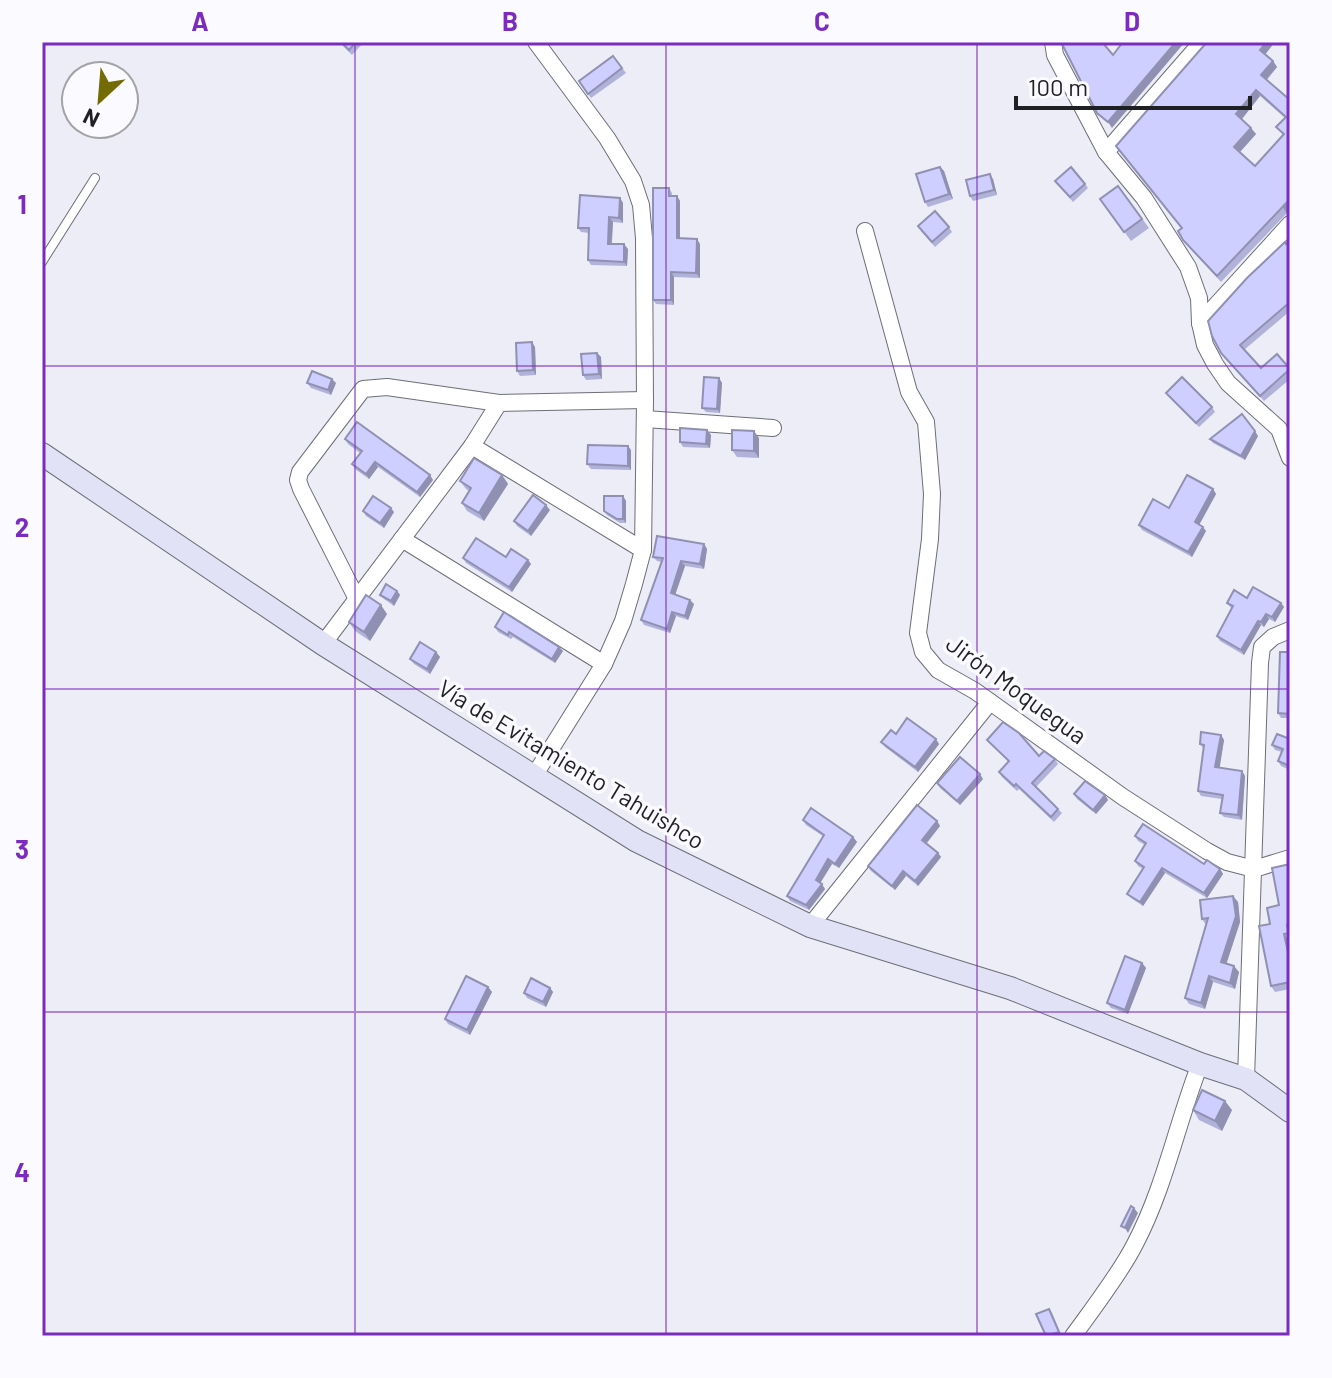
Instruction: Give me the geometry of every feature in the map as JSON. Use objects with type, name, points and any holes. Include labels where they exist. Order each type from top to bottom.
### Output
[{"type":"main road","name":"Vía de Evitamiento Tahuishco","points":[[42,454],[323,644],[637,841],[810,926],[1010,988],[1200,1064],[1246,1079],[1290,1111]]},
{"type":"street","points":[[534,776],[604,664],[623,621],[643,550],[645,419],[641,205],[633,181],[607,138],[536,42]]},
{"type":"street","points":[[1053,42],[1055,55],[1106,152],[1144,198],[1188,267],[1199,298],[1205,345],[1215,364],[1228,383],[1279,429],[1290,458]]},
{"type":"street","points":[[1106,152],[1202,42]]},
{"type":"street","points":[[1200,323],[1290,224]]},
{"type":"street","name":"Jirón Moquegua","points":[[865,231],[909,392],[926,422],[932,494],[930,539],[918,633],[923,652],[938,670],[990,702],[1123,797],[1227,862],[1254,869]]},
{"type":"street","points":[[357,599],[298,480],[300,472],[363,389],[387,387],[499,403],[645,400]]},
{"type":"street","points":[[323,644],[472,446],[499,403]]},
{"type":"street","points":[[645,419],[773,428]]},
{"type":"street","points":[[472,446],[643,550]]},
{"type":"street","points":[[402,539],[604,664]]},
{"type":"street","points":[[1246,1079],[1261,655],[1262,647],[1273,637],[1290,630]]},
{"type":"street","points":[[810,926],[990,702]]},
{"type":"street","points":[[1254,869],[1290,858]]},
{"type":"street","points":[[1073,1336],[1135,1245],[1164,1177],[1181,1113],[1200,1064]]},
{"type":"lane","points":[[42,262],[95,178]]},
{"type":"building","points":[[341,42],[356,42],[349,50]]},
{"type":"building","points":[[1061,42],[1102,42],[1113,55],[1123,42],[1176,42],[1108,122],[1097,113]]},
{"type":"building","points":[[1207,42],[1266,42],[1260,50],[1273,61],[1261,75],[1290,100],[1290,199],[1217,276],[1183,240],[1178,231],[1182,228],[1116,146]],"holes":[[[1256,90],[1286,117],[1276,127],[1284,134],[1255,166],[1234,147],[1251,128],[1236,114]]]},
{"type":"building","points":[[613,56],[622,68],[588,94],[579,81]]},
{"type":"building","points":[[940,167],[949,194],[925,202],[916,174]]},
{"type":"building","points":[[1071,167],[1085,184],[1070,197],[1055,181]]},
{"type":"building","points":[[990,174],[994,190],[970,196],[966,180]]},
{"type":"building","points":[[1118,186],[1142,219],[1124,232],[1100,199]]},
{"type":"building","points":[[653,188],[669,188],[669,196],[677,196],[677,238],[697,239],[696,273],[671,272],[671,300],[653,300]]},
{"type":"building","points":[[580,195],[620,198],[619,218],[609,217],[608,244],[624,244],[624,262],[588,260],[589,228],[578,228]]},
{"type":"building","points":[[935,211],[949,227],[932,242],[918,226]]},
{"type":"building","points":[[1290,240],[1290,302],[1240,345],[1261,368],[1277,354],[1290,369],[1260,396],[1221,353],[1208,321],[1247,278]]},
{"type":"building","points":[[532,342],[533,370],[517,371],[516,343]]},
{"type":"building","points":[[597,353],[599,374],[583,375],[581,354]]},
{"type":"building","points":[[312,371],[332,379],[328,390],[307,383]]},
{"type":"building","points":[[704,377],[719,378],[717,409],[702,408]]},
{"type":"building","points":[[1182,377],[1212,407],[1196,423],[1166,393]]},
{"type":"building","points":[[1242,414],[1255,431],[1241,456],[1210,439]]},
{"type":"building","points":[[357,422],[430,475],[417,492],[375,462],[366,474],[352,464],[362,451],[345,439]]},
{"type":"building","points":[[680,428],[707,430],[706,444],[680,442]]},
{"type":"building","points":[[732,430],[754,431],[754,451],[732,450]]},
{"type":"building","points":[[588,445],[628,446],[628,466],[587,464]]},
{"type":"building","points":[[474,458],[502,475],[479,513],[462,503],[471,488],[460,481]]},
{"type":"building","points":[[1187,475],[1213,489],[1195,522],[1203,527],[1188,552],[1139,525],[1153,499],[1169,508]]},
{"type":"building","points":[[533,495],[546,505],[528,531],[514,521]]},
{"type":"building","points":[[373,496],[391,508],[380,523],[363,511]]},
{"type":"building","points":[[604,496],[623,496],[623,519],[604,511]]},
{"type":"building","points":[[657,536],[704,544],[700,564],[681,561],[671,593],[690,600],[685,616],[672,612],[667,629],[641,620],[663,558],[653,557]]},
{"type":"building","points":[[476,538],[506,557],[511,549],[528,560],[509,587],[463,558]]},
{"type":"building","points":[[386,584],[397,591],[391,601],[380,595]]},
{"type":"building","points":[[1253,587],[1281,603],[1272,617],[1266,614],[1261,622],[1258,621],[1241,650],[1217,636],[1233,606],[1227,603],[1234,590],[1247,598]]},
{"type":"building","points":[[366,595],[381,605],[364,632],[349,622]]},
{"type":"building","points":[[504,612],[559,647],[552,659],[509,632],[508,635],[495,627]]},
{"type":"building","points":[[420,642],[436,652],[427,669],[410,659]]},
{"type":"building","points":[[1280,652],[1290,652],[1290,714],[1278,713]]},
{"type":"building","points":[[907,718],[936,739],[915,767],[881,742],[891,730],[896,734]]},
{"type":"building","points":[[1003,722],[1019,733],[1039,756],[1044,751],[1055,759],[1032,783],[1058,809],[1051,817],[999,772],[1009,761],[987,740]]},
{"type":"building","points":[[1201,732],[1221,735],[1215,767],[1242,771],[1238,815],[1220,813],[1223,795],[1198,791],[1204,745],[1200,744]]},
{"type":"building","points":[[1277,734],[1290,739],[1290,766],[1278,761],[1283,749],[1272,745]]},
{"type":"building","points":[[960,757],[980,774],[957,801],[937,783]]},
{"type":"building","points":[[1085,781],[1105,795],[1093,810],[1074,794]]},
{"type":"building","points":[[917,805],[937,821],[922,840],[938,853],[915,881],[903,871],[892,886],[868,866]]},
{"type":"building","points":[[811,808],[853,837],[835,864],[828,859],[816,880],[822,884],[806,905],[787,896],[824,835],[803,820]]},
{"type":"building","points":[[1143,824],[1204,864],[1207,860],[1220,869],[1204,893],[1162,868],[1140,902],[1127,894],[1144,867],[1135,861],[1146,843],[1135,836]]},
{"type":"building","points":[[1290,864],[1290,924],[1287,925],[1289,933],[1284,934],[1290,961],[1290,982],[1271,986],[1259,926],[1270,924],[1267,908],[1279,905],[1272,868]]},
{"type":"building","points":[[1233,896],[1236,916],[1221,962],[1234,966],[1230,983],[1209,976],[1201,1003],[1185,998],[1208,918],[1202,919],[1200,900]]},
{"type":"building","points":[[1125,956],[1142,963],[1125,1010],[1107,1003]]},
{"type":"building","points":[[466,976],[488,987],[467,1030],[445,1019]]},
{"type":"building","points":[[531,978],[550,988],[543,1002],[524,993]]},
{"type":"building","points":[[1202,1090],[1225,1101],[1215,1121],[1193,1110]]},
{"type":"building","points":[[1131,1206],[1134,1208],[1125,1228],[1121,1226]]},
{"type":"building","points":[[1049,1309],[1059,1332],[1046,1336],[1036,1314]]}]
